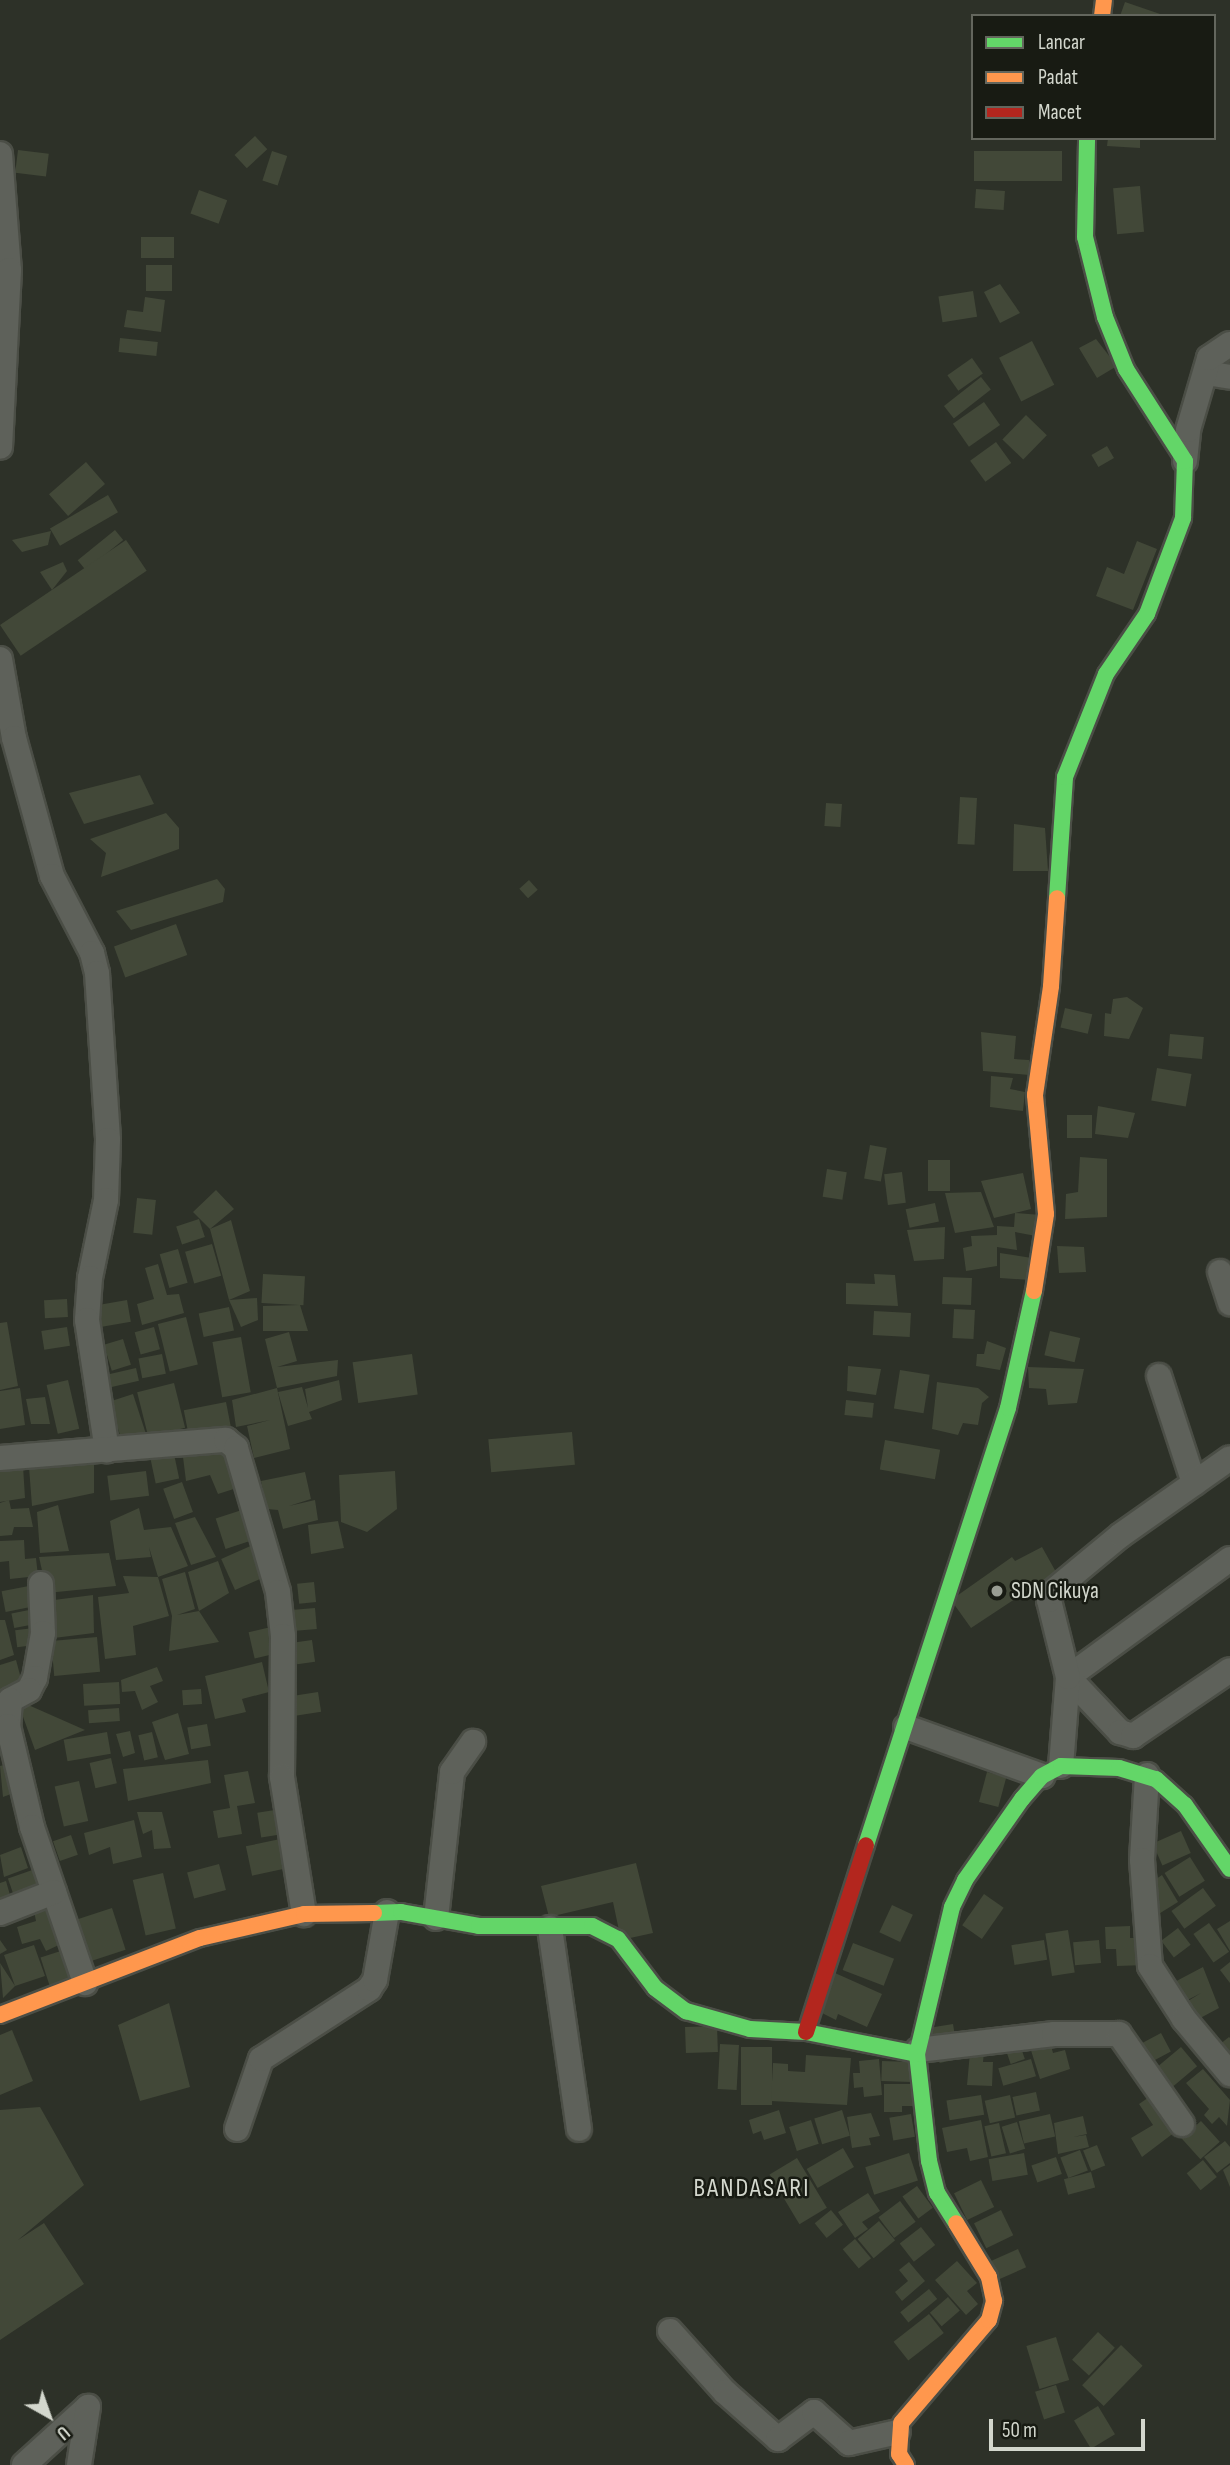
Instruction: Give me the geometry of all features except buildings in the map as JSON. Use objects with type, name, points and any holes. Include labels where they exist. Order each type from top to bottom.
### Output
[{"type":"street","points":[[1087,140],[1086,237],[1105,317],[1126,369],[1185,461]]},
{"type":"street","points":[[0,154],[9,270],[0,447]]},
{"type":"street","points":[[806,2032],[1008,1408],[1040,1263],[1046,1213],[1035,1085],[1051,986],[1065,777],[1106,674],[1147,614],[1182,518],[1188,430],[1218,375],[1209,358],[1230,344]]},
{"type":"street","points":[[0,659],[14,738],[52,876],[92,953],[97,973],[108,1140],[106,1200],[90,1278],[87,1320],[107,1450]]},
{"type":"street","points":[[1220,1272],[1230,1303]]},
{"type":"street","points":[[1159,1376],[1194,1483]]},
{"type":"street","points":[[0,1458],[226,1440],[236,1448],[278,1592],[284,1636],[282,1776],[304,1914]]},
{"type":"street","points":[[906,2465],[899,2454],[898,2432],[917,2401],[989,2320],[995,2288],[937,2193],[929,2161],[918,2052],[952,1907],[965,1880],[1052,1771],[1068,1677],[1049,1600],[1052,1592],[1230,1458]]},
{"type":"street","points":[[1068,1677],[1230,1559]]},
{"type":"street","points":[[41,1584],[43,1633],[33,1685],[10,1700],[6,1710],[32,1827],[85,1983]]},
{"type":"street","points":[[1068,1677],[1120,1732],[1133,1737],[1230,1670]]},
{"type":"street","points":[[906,1727],[1052,1771],[1119,1768],[1147,1775],[1174,1792],[1230,1869]]},
{"type":"street","points":[[436,1918],[452,1772],[473,1742]]},
{"type":"street","points":[[1147,1775],[1142,1860],[1150,1966],[1184,2019],[1230,2074]]},
{"type":"street","points":[[0,1913],[54,1892]]},
{"type":"street","points":[[237,2129],[261,2059],[369,1989],[375,1980],[387,1912]]},
{"type":"street","points":[[0,2015],[200,1938],[304,1914],[387,1912],[479,1926],[592,1926],[612,1934],[654,1988],[686,2011],[750,2029],[806,2032],[918,2052],[1054,2034],[1119,2034],[1182,2124]]},
{"type":"street","points":[[550,1928],[579,2129]]},
{"type":"street","points":[[670,2331],[725,2392],[778,2439],[814,2412],[849,2443],[898,2432]]},
{"type":"street","points":[[24,2465],[88,2407],[79,2465]]},
{"type":"traffic: fast","points":[[1057,898],[1065,777],[1106,674],[1147,614],[1183,518],[1185,461],[1126,369],[1105,317],[1085,237],[1087,140]]},
{"type":"traffic: fast","points":[[866,1845],[1008,1408],[1034,1291]]},
{"type":"traffic: fast","points":[[956,2223],[937,2193],[929,2161],[917,2054],[952,1907],[965,1880],[1022,1799],[1042,1776],[1061,1766],[1119,1768],[1156,1779],[1185,1805],[1230,1869]]},
{"type":"traffic: fast","points":[[374,1913],[401,1912],[479,1926],[592,1926],[618,1939],[655,1988],[686,2011],[750,2029],[806,2032],[917,2054]]},
{"type":"traffic: slow","points":[[1102,14],[1104,0]]},
{"type":"traffic: slow","points":[[1034,1291],[1046,1214],[1035,1095],[1051,986],[1057,898]]},
{"type":"traffic: slow","points":[[0,2015],[200,1938],[304,1914],[374,1913]]},
{"type":"traffic: slow","points":[[906,2465],[899,2454],[901,2423],[989,2320],[994,2301],[989,2277],[956,2223]]},
{"type":"traffic: jam","points":[[806,2032],[866,1845]]},
{"type":"place","name":"SDN Cikuya","points":[[997,1591]]},
{"type":"district","name":"BANDASARI","points":[[752,2189]]}]
